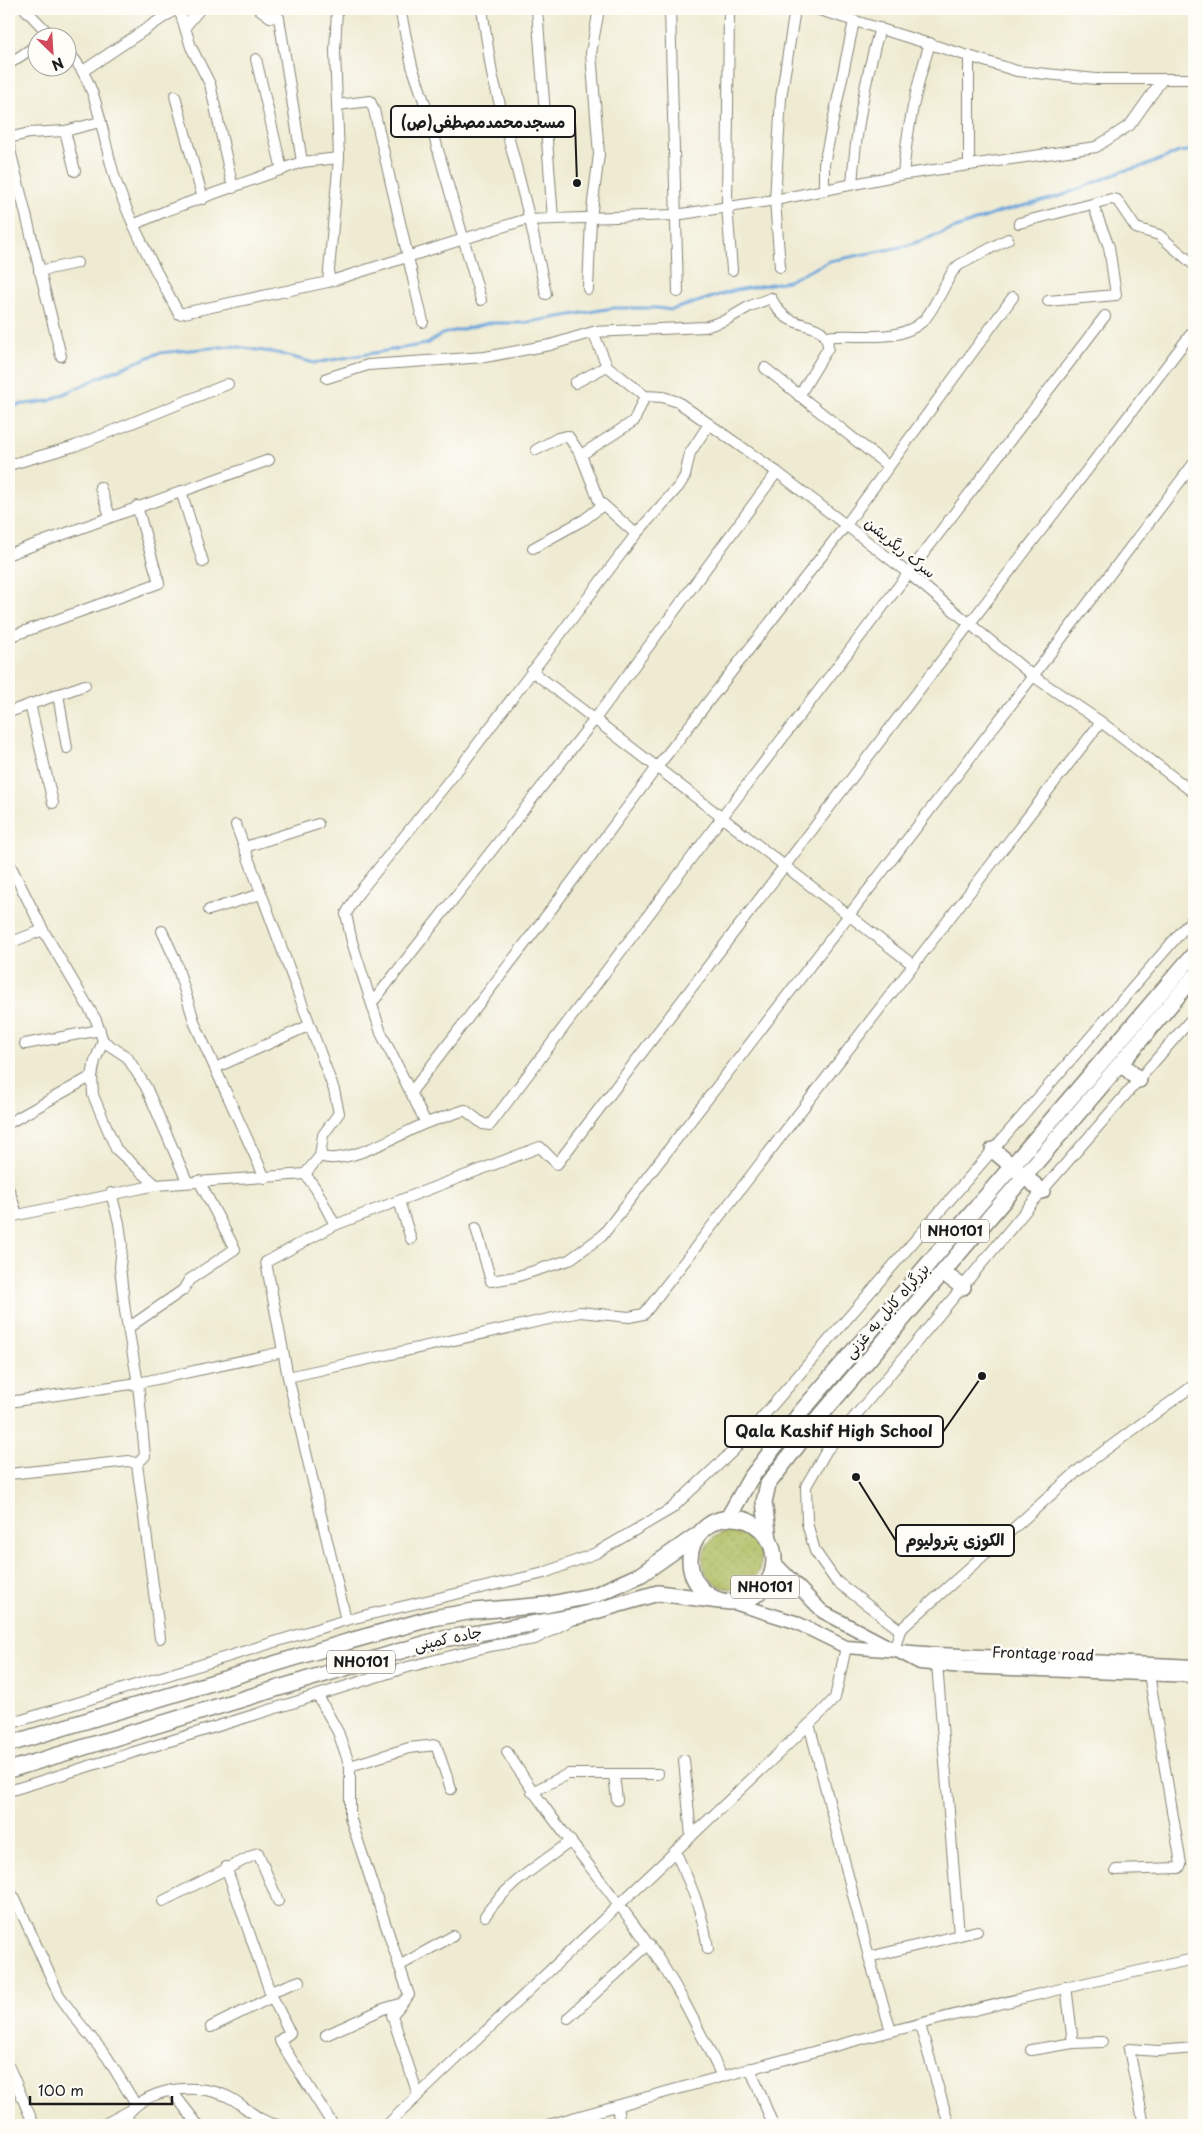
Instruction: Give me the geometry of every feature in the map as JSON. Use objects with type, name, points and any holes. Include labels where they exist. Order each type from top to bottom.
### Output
[{"type":"highway","name":"بزرگراه کابل به غزنی","points":[[728,1518],[750,1479],[801,1412],[1194,954]]},
{"type":"highway","name":"بزرگراه کابل به غزنی","points":[[769,1539],[764,1502],[768,1484],[817,1420],[1194,977]]},
{"type":"highway","points":[[1121,1063],[1139,1080]]},
{"type":"highway","points":[[992,1150],[1042,1192]]},
{"type":"highway","points":[[943,1273],[963,1287]]},
{"type":"highway","points":[[728,1518],[752,1522],[769,1539]]},
{"type":"highway","name":"NH0101","points":[[728,1518],[706,1526],[697,1535],[689,1554],[691,1574],[702,1591],[727,1602],[759,1593],[770,1579],[774,1562],[769,1539]]},
{"type":"highway","name":"جاده کمپنی","points":[[9,1744],[350,1641],[433,1618],[474,1611],[546,1605],[595,1595],[640,1575],[697,1535]]},
{"type":"highway","name":"جاده کمپنی","points":[[9,1770],[437,1640],[578,1616],[658,1593],[727,1602]]},
{"type":"main road","name":"Frontage road","points":[[774,1562],[823,1612],[920,1663],[1194,1676]]},
{"type":"main road","points":[[727,1602],[795,1622],[846,1648],[1194,1666]]},
{"type":"street","points":[[25,9],[42,28]]},
{"type":"street","points":[[83,71],[176,9],[185,27],[191,47],[210,84],[233,188]]},
{"type":"street","points":[[185,27],[200,9]]},
{"type":"street","points":[[259,9],[270,17],[279,18],[302,162]]},
{"type":"street","points":[[328,282],[339,158],[335,51],[337,9]]},
{"type":"street","points":[[400,9],[412,66],[481,300]]},
{"type":"street","points":[[482,9],[492,74],[530,220],[546,294]]},
{"type":"street","points":[[537,9],[553,220]]},
{"type":"street","points":[[588,289],[591,218],[599,154],[591,53],[599,9]]},
{"type":"street","points":[[670,9],[678,292]]},
{"type":"street","points":[[730,9],[727,206],[732,270]]},
{"type":"street","points":[[780,267],[774,200],[781,98],[795,9]]},
{"type":"street","points":[[816,9],[1017,71],[1096,80],[1194,78]]},
{"type":"street","points":[[824,189],[824,164],[854,21]]},
{"type":"street","points":[[852,184],[856,136],[870,64],[880,28]]},
{"type":"street","points":[[903,174],[905,147],[918,79],[930,43]]},
{"type":"street","points":[[9,64],[28,51]]},
{"type":"street","points":[[969,56],[969,165]]},
{"type":"street","points":[[256,59],[282,170]]},
{"type":"street","points":[[78,62],[92,91],[109,160],[133,225],[179,314],[328,282],[409,255],[464,241],[530,220],[675,215],[774,200],[903,174],[1096,147],[1130,125],[1162,80]]},
{"type":"street","points":[[175,96],[203,198]]},
{"type":"street","points":[[338,105],[370,101],[378,119],[423,322]]},
{"type":"street","points":[[9,138],[29,133],[65,131],[100,122]]},
{"type":"street","points":[[65,131],[75,171]]},
{"type":"street","points":[[9,146],[61,356]]},
{"type":"street","points":[[133,225],[168,210],[302,162],[339,158]]},
{"type":"street","points":[[1019,223],[1111,200],[1118,200],[1136,228],[1159,235],[1194,265]]},
{"type":"street","points":[[1048,301],[1116,295],[1110,247],[1093,205]]},
{"type":"street","points":[[826,337],[892,335],[905,332],[924,320],[953,270],[1008,239]]},
{"type":"street","points":[[39,271],[77,263]]},
{"type":"street","points":[[327,378],[368,365],[485,357],[550,345],[593,332],[705,327],[726,320],[750,306],[771,298],[778,311],[784,316],[790,320],[818,328],[826,337],[828,348],[799,396]]},
{"type":"street","points":[[412,1091],[658,766],[846,524],[1013,298]]},
{"type":"street","points":[[320,1156],[329,1160],[346,1158],[426,1123],[465,1110],[483,1124],[490,1125],[723,816],[1105,316]]},
{"type":"street","points":[[346,1620],[288,1377],[266,1262],[335,1224],[540,1147],[557,1164],[1194,330]]},
{"type":"street","points":[[581,455],[634,421],[645,396],[607,366],[593,332]]},
{"type":"street","points":[[575,383],[607,366]]},
{"type":"street","points":[[765,368],[888,466]]},
{"type":"street","points":[[9,465],[75,446],[228,384]]},
{"type":"street","name":"سرک ریگریشن","points":[[645,396],[663,397],[678,402],[777,472],[908,573],[1033,676],[1101,722],[1194,793]]},
{"type":"street","points":[[426,1123],[382,1033],[352,942],[346,914],[357,895],[464,762],[636,534],[679,486],[685,476],[690,453],[709,424]]},
{"type":"street","points":[[536,450],[558,438],[568,436],[581,455],[602,505],[636,534]]},
{"type":"street","points":[[9,554],[136,506],[269,460]]},
{"type":"street","points":[[476,1228],[491,1282],[515,1277],[569,1260],[602,1236],[1033,676],[1194,463]]},
{"type":"street","points":[[372,1003],[595,719],[777,472]]},
{"type":"street","points":[[100,488],[110,516]]},
{"type":"street","points":[[181,491],[203,562]]},
{"type":"street","points":[[533,548],[585,519],[602,505]]},
{"type":"street","points":[[9,637],[158,583],[136,506]]},
{"type":"street","points":[[532,671],[723,816],[912,964]]},
{"type":"street","points":[[9,712],[85,686]]},
{"type":"street","points":[[58,694],[68,748]]},
{"type":"street","points":[[30,704],[53,803]]},
{"type":"street","points":[[288,1377],[580,1312],[629,1317],[644,1314],[912,964],[1101,722]]},
{"type":"street","points":[[245,847],[318,824]]},
{"type":"street","points":[[9,1190],[13,1216],[111,1193],[156,1185],[187,1181],[265,1178],[305,1174],[320,1156],[323,1135],[339,1113],[334,1090],[236,826]]},
{"type":"street","points":[[9,865],[43,930],[100,1030],[103,1041],[95,1061],[92,1076],[94,1095],[116,1149],[156,1185]]},
{"type":"street","points":[[209,910],[261,894]]},
{"type":"street","points":[[9,1724],[346,1620],[544,1573],[596,1553],[671,1509],[733,1451],[1194,917]]},
{"type":"street","points":[[9,943],[43,930]]},
{"type":"street","points":[[162,931],[175,959],[195,1024],[265,1178]]},
{"type":"street","points":[[900,1630],[836,1580],[815,1551],[807,1523],[806,1486],[827,1450],[1042,1192],[1194,1016]]},
{"type":"street","points":[[215,1068],[310,1025]]},
{"type":"street","points":[[24,1044],[100,1030]]},
{"type":"street","points":[[103,1041],[127,1057],[146,1087],[187,1181]]},
{"type":"street","points":[[9,1123],[92,1076]]},
{"type":"street","points":[[305,1174],[316,1189],[335,1224]]},
{"type":"street","points":[[128,1328],[183,1290],[189,1280],[235,1249],[199,1181]]},
{"type":"street","points":[[111,1193],[120,1223],[122,1245],[120,1267],[138,1383],[145,1456],[137,1464]]},
{"type":"street","points":[[399,1201],[411,1239]]},
{"type":"street","points":[[9,1402],[138,1383],[283,1352]]},
{"type":"street","points":[[894,1651],[900,1630],[1081,1468],[1194,1385]]},
{"type":"street","points":[[9,1474],[129,1461],[137,1464]]},
{"type":"street","points":[[137,1464],[160,1638]]},
{"type":"street","points":[[9,1791],[408,1667],[490,1646],[535,1639],[578,1616]]},
{"type":"street","points":[[393,2123],[418,2095],[835,1698],[846,1648]]},
{"type":"street","points":[[937,1664],[959,1935]]},
{"type":"street","points":[[1116,1870],[1179,1868],[1181,1864],[1149,1674]]},
{"type":"street","points":[[318,1696],[338,1732],[350,1766],[350,1816],[409,1995],[392,2015],[418,2095]]},
{"type":"street","points":[[809,1724],[869,1957],[891,2031]]},
{"type":"street","points":[[350,1766],[409,1748],[436,1745],[451,1789]]},
{"type":"street","points":[[507,1752],[532,1792],[649,1944],[673,1980],[722,2076]]},
{"type":"street","points":[[684,1760],[690,1837]]},
{"type":"street","points":[[532,1792],[568,1774],[614,1776],[658,1774]]},
{"type":"street","points":[[614,1776],[617,1800]]},
{"type":"street","points":[[485,1916],[492,1905],[507,1890],[571,1841]]},
{"type":"street","points":[[675,1851],[694,1890],[703,1916],[708,1949]]},
{"type":"street","points":[[163,1901],[258,1852],[278,1901]]},
{"type":"street","points":[[226,1867],[271,1994],[290,2033],[280,2040],[281,2044],[333,2125]]},
{"type":"street","points":[[9,1892],[15,1898],[59,1995],[76,2020],[107,2057],[133,2107]]},
{"type":"street","points":[[869,1957],[977,1931]]},
{"type":"street","points":[[399,1966],[453,1936]]},
{"type":"street","points":[[568,2018],[649,1944]]},
{"type":"street","points":[[548,2125],[750,2068],[1066,1986],[1194,1959]]},
{"type":"street","points":[[211,2027],[271,1994],[300,1981]]},
{"type":"street","points":[[1066,1986],[1073,2043]]},
{"type":"street","points":[[326,2035],[383,2009],[401,2004]]},
{"type":"street","points":[[920,2025],[949,2125]]},
{"type":"street","points":[[1030,2050],[1073,2043],[1102,2042]]},
{"type":"street","points":[[1144,2125],[1129,2050],[1158,2051],[1194,2048]]},
{"type":"street","points":[[9,2067],[12,2082],[34,2125]]},
{"type":"street","points":[[750,2068],[773,2125]]},
{"type":"street","points":[[103,2125],[133,2107],[171,2090],[195,2088],[232,2099],[267,2124],[277,2125]]},
{"type":"street","points":[[171,2090],[198,2125]]},
{"type":"street","points":[[617,2106],[620,2125]]},
{"type":"street","points":[[129,2125],[127,2115],[133,2107]]},
{"type":"green space","points":[[732,1531],[743,1533],[756,1544],[761,1560],[759,1571],[748,1584],[732,1589],[721,1587],[708,1576],[703,1560],[705,1549],[716,1536]]},
{"type":"waterway","points":[[9,406],[49,401],[102,376],[159,353],[232,346],[277,353],[314,363],[427,344],[442,334],[488,323],[523,323],[613,308],[657,308],[671,310],[736,290],[788,281],[830,261],[906,246],[1000,212],[1061,196],[1123,171],[1147,165],[1179,152],[1194,150]]},
{"type":"place","name":"مسجدمحمدمصطفی(ص)","points":[[577,183]]},
{"type":"place","name":"Qala Kashif High School","points":[[982,1376]]},
{"type":"place","name":"الکوزی پترولیوم","points":[[856,1477]]}]
